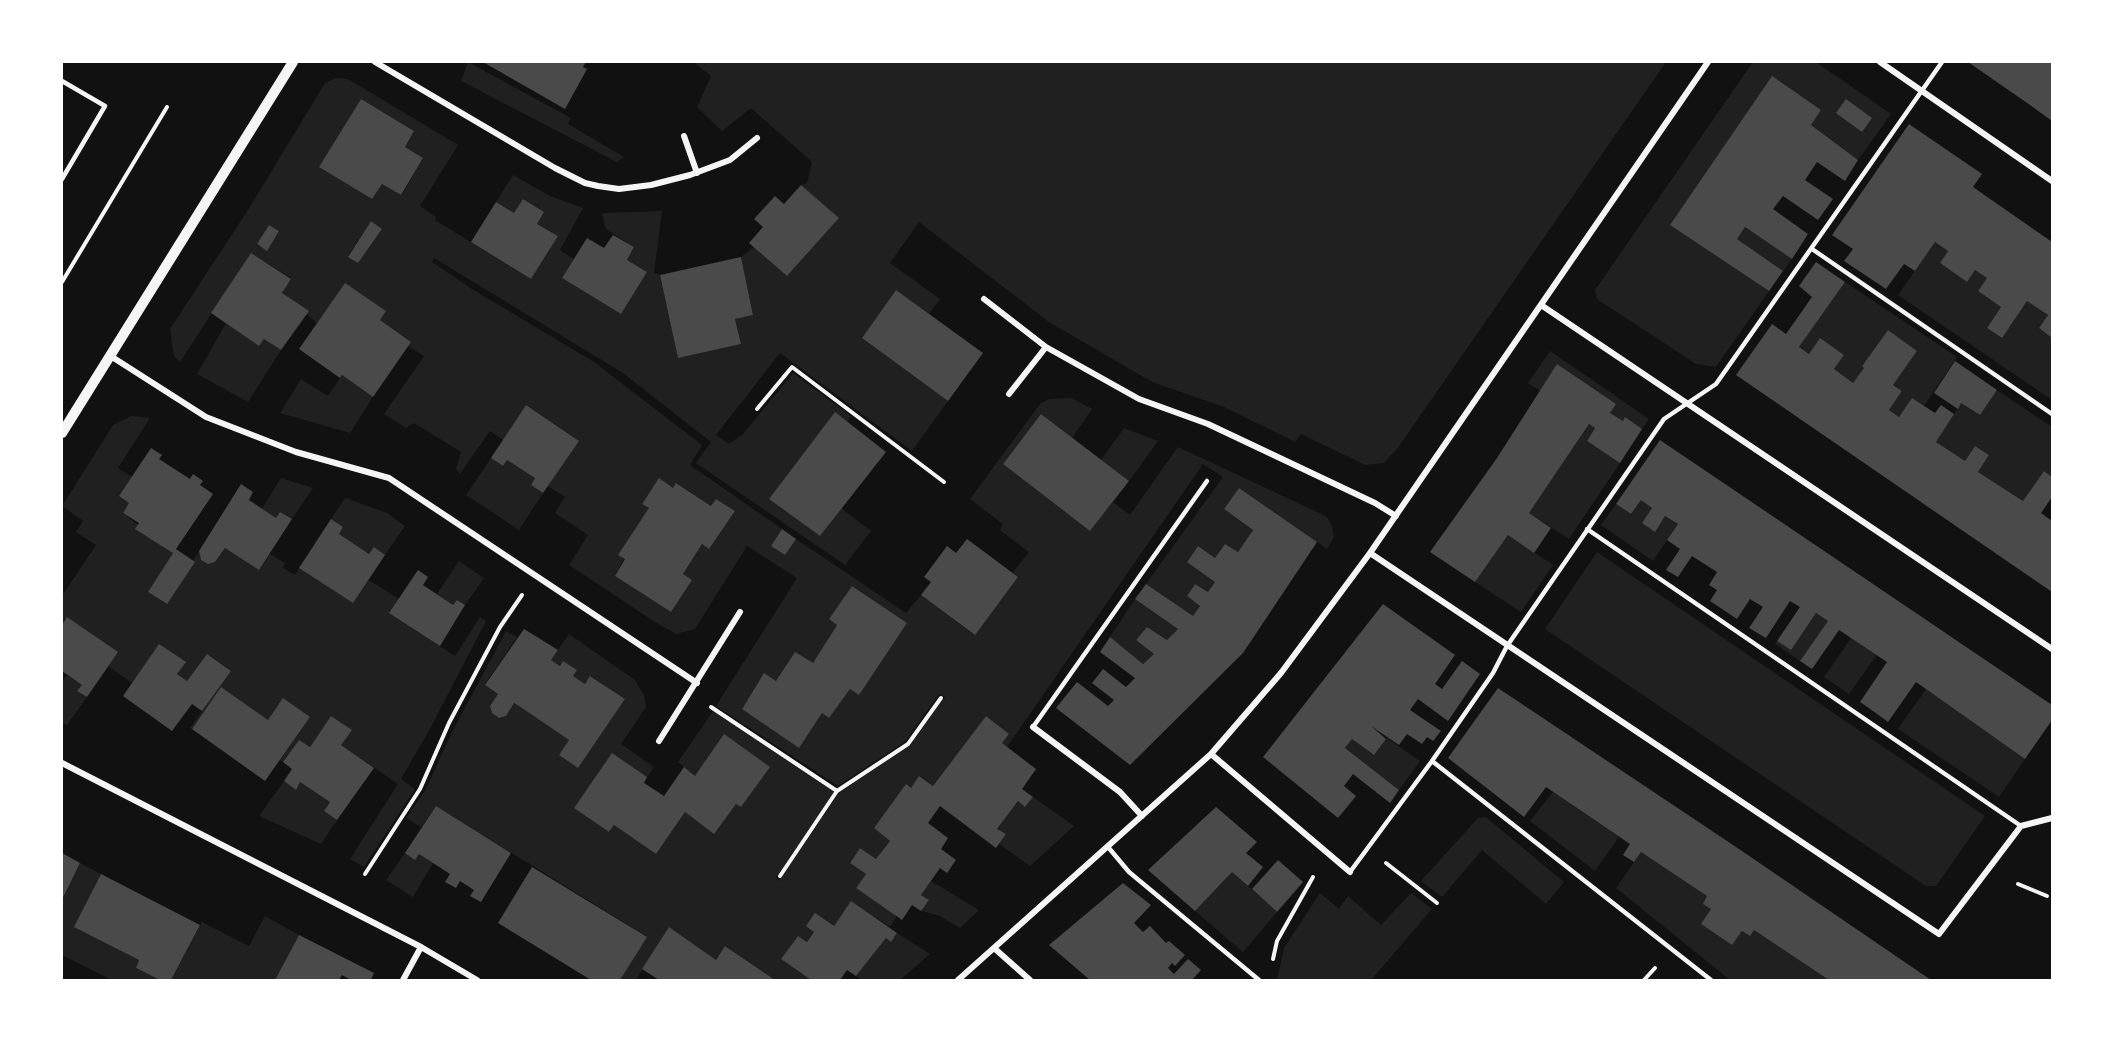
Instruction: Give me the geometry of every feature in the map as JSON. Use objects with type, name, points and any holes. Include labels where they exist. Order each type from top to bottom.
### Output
[{"type":"street","points":[[62,433],[293,62]]},
{"type":"street","points":[[375,62],[585,183],[619,189],[651,186],[697,173],[730,160],[757,138]]},
{"type":"street","points":[[958,981],[1211,754],[1281,673],[1396,516],[1708,62]]},
{"type":"street","points":[[1880,62],[2052,181]]},
{"type":"street","points":[[684,136],[697,173]]},
{"type":"street","points":[[984,299],[1046,347],[1139,399],[1208,424],[1375,503],[1396,516]]},
{"type":"street","points":[[1541,304],[2052,649]]},
{"type":"street","points":[[1009,394],[1046,347]]},
{"type":"street","points":[[109,355],[206,417],[296,452],[389,478],[696,683]]},
{"type":"street","points":[[1370,553],[1939,934],[2021,826],[2052,818]]},
{"type":"street","points":[[659,741],[740,612]]},
{"type":"street","points":[[1034,727],[1120,792],[1142,816]]},
{"type":"street","points":[[1211,754],[1350,872]]},
{"type":"street","points":[[62,763],[421,947],[477,981]]},
{"type":"street","points":[[403,981],[421,947]]},
{"type":"street","points":[[994,948],[1030,981]]},
{"type":"lane","points":[[1350,872],[1369,849],[1493,673],[1507,646],[1664,419],[1716,384],[1812,249],[1920,90],[1942,62]]},
{"type":"lane","points":[[62,81],[105,106],[62,179]]},
{"type":"lane","points":[[1812,249],[2052,414]]},
{"type":"lane","points":[[1034,727],[1207,481]]},
{"type":"lane","points":[[1587,529],[2021,826]]},
{"type":"lane","points":[[1432,761],[1711,981]]},
{"type":"lane","points":[[1108,848],[1129,872],[1259,981]]},
{"type":"path","points":[[62,282],[167,107]]},
{"type":"path","points":[[757,410],[792,367],[944,482]]},
{"type":"path","points":[[365,874],[420,789],[449,723],[479,665],[500,627],[522,595]]},
{"type":"path","points":[[780,876],[837,791],[908,744],[941,698]]},
{"type":"path","points":[[711,707],[837,791]]},
{"type":"path","points":[[1369,849],[1437,903]]},
{"type":"path","points":[[1274,955],[1277,941],[1313,877]]},
{"type":"path","points":[[2018,884],[2047,896]]},
{"type":"shaded area","points":[[468,62],[571,118],[568,124],[624,157],[617,162],[461,81]]},
{"type":"shaded area","points":[[693,62],[1666,62],[1397,449],[1384,463],[1365,465],[1301,434],[1295,442],[1224,407],[1152,382],[1049,322],[919,222],[890,263],[940,299],[929,314],[896,290],[862,338],[948,401],[912,451],[780,353],[716,435],[729,444],[743,434],[793,373],[851,416],[847,422],[835,413],[769,499],[820,536],[841,508],[871,531],[845,565],[696,463],[711,442],[623,373],[434,258],[432,262],[472,289],[594,362],[702,445],[690,465],[782,529],[771,546],[785,555],[796,539],[906,613],[921,595],[974,635],[1018,577],[1013,572],[1029,552],[1000,530],[1003,524],[970,499],[1040,404],[1049,399],[1072,398],[1092,409],[1072,438],[1041,414],[1003,464],[1090,531],[1113,502],[1130,515],[1178,447],[1327,517],[1332,526],[1334,537],[1327,549],[1239,488],[1224,509],[1253,530],[1238,552],[1225,544],[1215,558],[1198,546],[1187,561],[1215,582],[1208,592],[1195,584],[1187,596],[1200,606],[1193,616],[1146,584],[1223,477],[1203,464],[1007,747],[1002,743],[1009,734],[986,716],[933,786],[920,776],[911,788],[906,785],[874,828],[890,841],[876,859],[860,848],[850,863],[866,874],[856,888],[897,916],[890,927],[851,902],[834,926],[814,932],[807,942],[798,936],[781,959],[811,980],[775,980],[726,946],[716,960],[669,927],[636,980],[620,980],[646,936],[436,806],[421,827],[406,818],[425,791],[451,734],[506,631],[517,637],[485,684],[498,694],[490,706],[492,713],[499,718],[506,716],[514,703],[519,706],[569,740],[559,755],[578,768],[625,699],[591,676],[585,684],[573,676],[577,670],[563,661],[560,666],[551,660],[569,634],[635,680],[644,695],[646,707],[621,744],[654,767],[647,777],[612,754],[574,808],[609,832],[614,825],[656,854],[685,812],[714,833],[736,804],[741,807],[769,767],[695,776],[678,762],[713,711],[834,792],[776,878],[779,881],[839,793],[911,744],[945,697],[939,694],[906,741],[838,786],[716,706],[797,578],[747,546],[695,629],[676,634],[655,622],[569,565],[588,535],[555,513],[565,497],[548,486],[578,440],[526,405],[503,440],[490,431],[460,474],[456,469],[461,452],[414,423],[406,428],[384,414],[424,356],[408,346],[411,342],[380,320],[386,311],[345,284],[317,323],[282,293],[291,278],[251,253],[180,362],[174,356],[170,329],[248,210],[325,83],[336,78],[348,79],[458,145],[420,206],[436,217],[435,220],[531,279],[558,236],[537,224],[544,212],[523,199],[514,213],[496,202],[513,175],[550,196],[583,208],[560,250],[574,259],[562,278],[621,314],[647,272],[627,260],[634,247],[606,229],[602,213],[662,211],[654,273],[660,275],[678,357],[741,344],[735,319],[753,314],[741,257],[754,247],[787,276],[839,218],[801,185],[807,183],[812,162],[751,108],[722,131],[697,107],[711,76]],"holes":[[[361,99],[414,131],[405,147],[423,158],[402,195],[382,184],[372,199],[320,167]],[[371,221],[382,229],[358,263],[348,256]],[[269,225],[279,231],[267,250],[257,245]],[[659,479],[673,488],[677,483],[711,506],[716,499],[735,511],[710,548],[702,544],[683,574],[691,581],[671,612],[615,576],[649,508],[642,503]],[[852,586],[907,623],[859,694],[850,689],[829,718],[822,713],[799,747],[742,708],[764,674],[776,681],[813,663],[837,625],[829,619]]]},
{"type":"shaded area","points":[[1753,62],[1816,62],[1891,114],[1858,160],[1811,125],[1821,110],[1772,77],[1670,225],[1769,291],[1716,367],[1696,364],[1597,299],[1595,290]]},
{"type":"shaded area","points":[[1745,227],[1792,259],[1783,271],[1737,239]]},
{"type":"shaded area","points":[[1935,242],[1948,251],[1940,263],[1967,282],[1975,270],[1987,278],[1978,291],[2001,307],[1987,328],[2001,338],[2027,301],[2048,315],[2039,328],[2052,338],[2052,400],[1898,295]]},
{"type":"shaded area","points":[[1845,282],[1957,357],[1924,406],[1899,417],[1889,410],[1902,391],[1893,385],[1917,351],[1888,330],[1862,365],[1864,368],[1853,383],[1834,369],[1844,355],[1820,339],[1809,354],[1799,347]]},
{"type":"shaded area","points":[[226,323],[259,346],[264,339],[281,350],[248,402],[197,374]]},
{"type":"shaded area","points":[[1550,351],[1649,419],[1642,429],[1626,418],[1623,421],[1610,413],[1540,391],[1528,383]]},
{"type":"shaded area","points":[[342,375],[373,397],[350,433],[280,413],[301,379],[328,396]]},
{"type":"shaded area","points":[[1997,390],[2052,427],[2052,477],[2044,471],[2023,501],[1978,472],[1989,455],[1975,446],[1965,461],[1936,442],[1961,403],[1980,415]]},
{"type":"shaded area","points":[[131,416],[150,418],[118,468],[132,477],[119,496],[129,503],[123,513],[173,553],[148,592],[166,604],[199,551],[201,560],[208,564],[215,562],[225,548],[259,570],[270,554],[285,563],[283,568],[295,575],[299,568],[353,603],[369,580],[399,599],[390,613],[455,656],[480,617],[486,621],[401,779],[415,789],[364,867],[350,859],[398,784],[341,745],[351,730],[331,716],[310,747],[299,740],[283,762],[280,760],[310,717],[268,720],[221,687],[192,729],[190,728],[231,670],[207,654],[187,681],[177,674],[185,663],[159,645],[132,683],[108,666],[117,652],[67,617],[62,625],[62,596],[96,545],[76,532],[83,521],[62,506],[113,425]]},
{"type":"shaded area","points":[[1589,424],[1595,428],[1587,441],[1620,463],[1569,539],[1529,513]]},
{"type":"shaded area","points":[[1124,428],[1158,441],[1129,481],[1101,460]]},
{"type":"shaded area","points":[[491,458],[503,466],[507,460],[535,478],[531,485],[543,493],[519,530],[466,495]]},
{"type":"shaded area","points":[[281,478],[313,488],[292,519],[276,518],[262,509]]},
{"type":"shaded area","points":[[345,498],[387,513],[405,526],[385,555],[374,548],[369,554],[339,534],[343,527],[331,519]]},
{"type":"shaded area","points":[[1641,500],[1652,508],[1642,523],[1655,531],[1665,516],[1678,524],[1653,561],[1601,525],[1616,504],[1631,514]]},
{"type":"shaded area","points":[[1508,535],[1553,565],[1521,612],[1475,582]]},
{"type":"shaded area","points":[[1597,552],[1985,816],[1936,886],[1926,886],[1545,629]]},
{"type":"shaded area","points":[[459,561],[484,578],[465,605],[457,600],[453,605],[437,594]]},
{"type":"shaded area","points":[[1135,599],[1178,629],[1167,640],[1147,627],[1136,640],[1154,654],[1143,664],[1110,637]]},
{"type":"shaded area","points":[[1816,613],[1828,621],[1800,661],[1775,644],[1777,641],[1791,650]]},
{"type":"shaded area","points":[[1851,638],[1877,655],[1849,694],[1824,677]]},
{"type":"shaded area","points":[[67,675],[82,685],[78,691],[87,697],[67,725],[62,722],[62,682]]},
{"type":"shaded area","points":[[1926,689],[2025,759],[1999,797],[1898,729]]},
{"type":"shaded area","points":[[1387,738],[1420,761],[1399,790],[1345,748],[1352,739],[1374,755]]},
{"type":"shaded area","points":[[284,781],[295,789],[300,782],[330,802],[324,811],[337,820],[321,844],[259,816]]},
{"type":"shaded area","points":[[1553,792],[1619,837],[1595,871],[1530,821]]},
{"type":"shaded area","points":[[1033,797],[1074,826],[1030,866],[999,844],[1005,834],[997,829],[1018,801],[1025,807]]},
{"type":"shaded area","points":[[1486,817],[1564,882],[1546,904],[1482,850],[1442,897],[1421,881],[1478,818]]},
{"type":"shaded area","points":[[1641,852],[1707,896],[1711,909],[1701,924],[1732,945],[1742,931],[1750,936],[1754,930],[1829,980],[1730,980],[1616,888]]},
{"type":"shaded area","points":[[405,853],[415,859],[419,854],[433,863],[413,897],[386,880]]},
{"type":"shaded area","points":[[80,863],[101,874],[75,927],[139,960],[136,968],[160,980],[112,980],[62,955],[62,901]]},
{"type":"shaded area","points":[[1232,872],[1277,912],[1243,952],[1195,911]]},
{"type":"shaded area","points":[[931,881],[979,910],[960,928],[938,915],[921,911],[929,900],[921,895]]},
{"type":"shaded area","points":[[1320,893],[1339,909],[1348,896],[1381,925],[1411,893],[1432,909],[1371,980],[1277,980],[1284,948]]},
{"type":"shaded area","points":[[265,916],[299,935],[275,980],[171,980],[202,922],[249,946]]},
{"type":"shaded area","points":[[897,933],[930,954],[900,980],[862,980],[856,976],[886,938],[892,941]]},
{"type":"building","points":[[483,62],[586,62],[583,67],[587,69],[565,109]]},
{"type":"building","points":[[1968,62],[2052,62],[2052,121],[2030,105]]},
{"type":"building","points":[[1772,76],[1821,110],[1811,125],[1858,160],[1845,181],[1817,162],[1805,180],[1833,199],[1818,220],[1783,196],[1773,209],[1808,234],[1792,259],[1745,227],[1737,239],[1783,271],[1769,291],[1670,225]]},
{"type":"building","points":[[361,99],[414,131],[405,147],[423,158],[401,195],[382,184],[372,199],[319,167]]},
{"type":"building","points":[[1846,99],[1872,118],[1862,132],[1836,113]]},
{"type":"building","points":[[1909,124],[1982,174],[1973,187],[2052,242],[2052,338],[2039,328],[2048,315],[2027,301],[2002,338],[1987,328],[2001,307],[1978,291],[1987,278],[1975,270],[1967,282],[1940,263],[1948,251],[1935,242],[1915,271],[1904,264],[1886,289],[1844,261],[1853,249],[1832,235]]},
{"type":"building","points":[[801,185],[839,218],[787,276],[749,243],[763,227],[754,219],[775,196],[784,204]]},
{"type":"building","points":[[523,199],[544,212],[537,224],[558,236],[531,279],[471,242],[496,202],[514,213]]},
{"type":"building","points":[[371,221],[382,229],[358,263],[348,257]]},
{"type":"building","points":[[269,225],[279,231],[267,251],[257,244]]},
{"type":"building","points":[[613,235],[634,247],[627,260],[647,272],[621,314],[562,278],[587,238],[604,248]]},
{"type":"building","points":[[251,253],[291,279],[282,293],[309,311],[281,350],[264,339],[259,346],[211,313]]},
{"type":"building","points":[[741,257],[753,315],[735,319],[741,344],[678,358],[660,275]]},
{"type":"building","points":[[1816,262],[1845,282],[1799,347],[1809,354],[1820,338],[1844,355],[1834,369],[1853,383],[1864,368],[1862,366],[1888,330],[1917,351],[1893,385],[1902,391],[1889,410],[1899,417],[1912,398],[1935,413],[1941,405],[1954,414],[1936,442],[1965,461],[1975,446],[1989,455],[1978,472],[2023,501],[2044,471],[2052,477],[2052,497],[2041,513],[2052,521],[2052,592],[1736,375],[1772,324],[1786,334],[1812,297],[1799,286]]},
{"type":"building","points":[[345,283],[386,311],[380,320],[411,342],[373,397],[342,375],[340,378],[299,349]]},
{"type":"building","points":[[896,290],[983,353],[948,401],[862,338]]},
{"type":"building","points":[[1955,361],[1997,390],[1980,415],[1961,403],[1958,409],[1934,393]]},
{"type":"building","points":[[1557,364],[1616,404],[1610,413],[1623,421],[1625,417],[1642,429],[1620,463],[1587,441],[1595,428],[1589,424],[1529,513],[1551,528],[1534,553],[1508,535],[1475,582],[1430,552],[1497,458]]},
{"type":"building","points":[[526,405],[579,441],[543,493],[531,485],[535,478],[507,460],[503,466],[491,458]]},
{"type":"building","points":[[835,412],[886,452],[820,536],[769,499]]},
{"type":"building","points":[[1041,414],[1129,481],[1090,531],[1003,464]]},
{"type":"building","points":[[1660,440],[2052,705],[2052,720],[2025,759],[1916,682],[1888,722],[1860,702],[1887,662],[1839,630],[1812,669],[1800,661],[1828,621],[1816,613],[1791,650],[1777,641],[1800,607],[1790,601],[1766,638],[1749,628],[1763,607],[1750,599],[1737,619],[1710,601],[1717,590],[1709,585],[1717,572],[1692,556],[1678,577],[1666,570],[1680,549],[1667,540],[1678,524],[1665,516],[1655,532],[1642,523],[1652,508],[1641,500],[1631,514],[1616,504]]},
{"type":"building","points":[[151,448],[162,455],[159,459],[190,479],[193,474],[203,481],[200,485],[213,494],[176,549],[195,562],[167,604],[148,592],[173,553],[135,529],[139,523],[123,513],[129,503],[119,496]]},
{"type":"building","points":[[659,478],[673,488],[676,483],[711,506],[716,499],[735,511],[709,549],[702,544],[683,574],[692,580],[671,612],[615,576],[625,559],[618,555],[649,508],[642,504]]},
{"type":"building","points":[[241,484],[253,492],[249,500],[276,518],[280,512],[292,519],[259,570],[225,548],[215,562],[208,564],[201,560],[199,551]]},
{"type":"building","points":[[1239,488],[1317,542],[1243,653],[1130,765],[1056,708],[1077,682],[1108,706],[1114,700],[1092,683],[1103,669],[1126,687],[1135,678],[1100,652],[1110,637],[1143,664],[1154,654],[1136,640],[1147,627],[1167,640],[1178,629],[1135,599],[1146,584],[1193,616],[1200,606],[1187,596],[1195,584],[1208,592],[1215,582],[1187,562],[1198,546],[1215,558],[1225,544],[1238,552],[1253,530],[1224,509]]},
{"type":"building","points":[[331,519],[343,527],[339,534],[369,554],[374,547],[385,555],[353,603],[299,568]]},
{"type":"building","points":[[782,529],[796,539],[785,555],[771,546]]},
{"type":"building","points":[[967,539],[1018,577],[975,635],[921,595],[931,582],[924,577],[947,546],[956,553]]},
{"type":"building","points":[[418,570],[428,577],[423,585],[453,605],[457,600],[465,605],[440,646],[389,613]]},
{"type":"building","points":[[852,586],[907,623],[859,695],[850,689],[829,718],[822,713],[799,748],[742,709],[764,673],[776,681],[795,652],[813,663],[837,625],[829,619]]},
{"type":"building","points":[[1383,604],[1455,655],[1435,684],[1442,689],[1462,661],[1480,674],[1448,721],[1418,699],[1410,710],[1441,731],[1433,741],[1427,737],[1422,744],[1407,734],[1399,745],[1371,726],[1386,739],[1374,755],[1352,739],[1345,748],[1399,790],[1390,803],[1353,774],[1344,786],[1356,796],[1338,818],[1263,757]]},
{"type":"building","points":[[67,617],[118,652],[87,697],[77,691],[82,685],[62,671],[62,625]]},
{"type":"building","points":[[524,629],[558,650],[551,660],[560,666],[563,661],[577,670],[573,676],[585,684],[590,676],[625,699],[578,768],[559,755],[569,740],[519,706],[514,703],[506,716],[499,718],[492,713],[490,706],[498,694],[485,685]]},
{"type":"building","points":[[159,644],[186,662],[177,674],[187,681],[207,654],[231,671],[202,711],[192,704],[172,731],[123,696]]},
{"type":"building","points":[[221,687],[268,720],[283,698],[310,717],[265,781],[192,729]]},
{"type":"building","points":[[1498,688],[1931,980],[1829,980],[1754,930],[1750,936],[1742,931],[1732,945],[1701,924],[1711,909],[1703,904],[1707,896],[1641,852],[1634,862],[1623,855],[1630,844],[1546,787],[1524,817],[1448,758]]},
{"type":"building","points":[[331,716],[352,730],[341,745],[374,768],[337,820],[324,811],[330,802],[300,782],[296,790],[284,781],[292,769],[283,762],[299,740],[310,747]]},
{"type":"building","points":[[986,716],[1009,734],[1002,743],[1036,769],[1022,789],[1033,797],[1025,807],[1018,801],[997,829],[1006,834],[996,848],[940,806],[928,823],[948,838],[941,849],[956,860],[947,873],[940,868],[921,895],[929,900],[921,911],[912,905],[902,920],[856,888],[866,874],[850,863],[860,848],[876,859],[890,841],[874,828],[906,784],[911,788],[919,776],[933,786]]},
{"type":"building","points":[[724,734],[770,767],[741,807],[736,804],[714,834],[685,812],[656,854],[614,825],[609,832],[574,808],[612,753],[647,777],[644,783],[664,796],[684,767],[695,776]]},
{"type":"building","points":[[436,806],[511,853],[481,902],[470,896],[474,890],[460,881],[456,888],[445,882],[450,874],[433,863],[419,854],[415,860],[405,853]]},
{"type":"building","points":[[1216,807],[1257,842],[1246,853],[1263,867],[1248,886],[1232,872],[1195,911],[1148,870]]},
{"type":"building","points":[[62,853],[80,863],[62,900]]},
{"type":"building","points":[[1278,860],[1303,882],[1277,912],[1252,889]]},
{"type":"building","points":[[532,867],[647,937],[620,980],[591,980],[498,923]]},
{"type":"building","points":[[101,874],[200,925],[171,980],[160,980],[136,968],[139,960],[74,927]]},
{"type":"building","points":[[1123,883],[1151,905],[1134,923],[1143,932],[1150,926],[1166,943],[1169,941],[1185,955],[1175,966],[1172,963],[1168,968],[1174,974],[1188,959],[1201,970],[1192,980],[1090,980],[1049,945]]},
{"type":"building","points":[[851,901],[897,933],[891,942],[886,938],[856,976],[847,970],[840,980],[811,980],[781,959],[798,936],[807,942],[814,932],[806,926],[815,913],[834,926]]},
{"type":"building","points":[[669,927],[716,960],[725,946],[775,980],[659,980],[642,969]]},
{"type":"building","points":[[299,935],[374,973],[371,980],[351,980],[342,975],[339,980],[275,980]]}]
